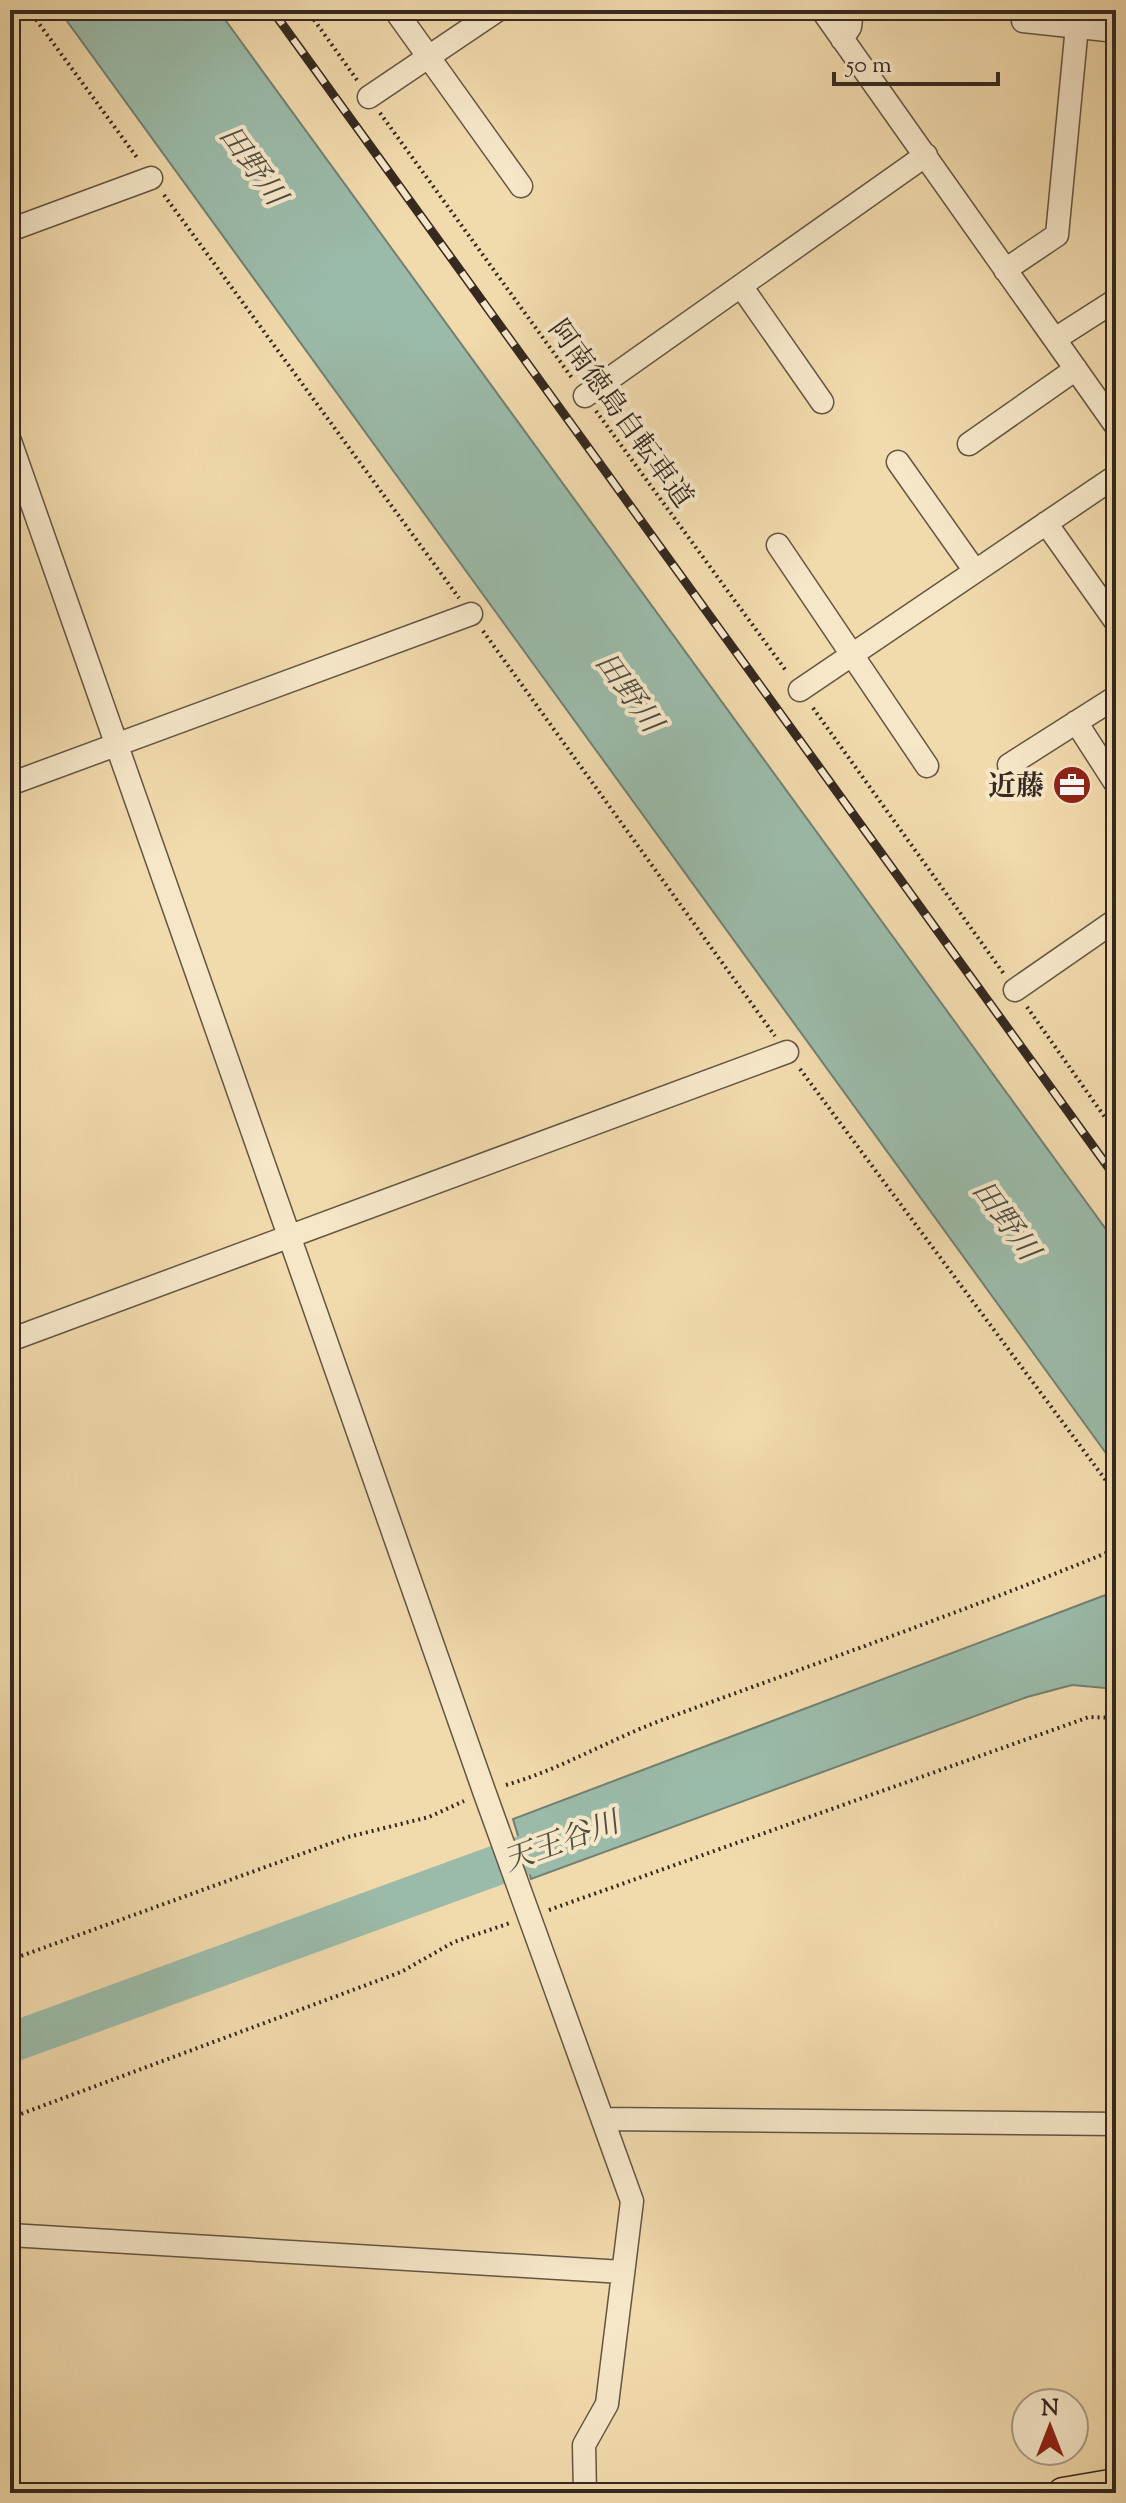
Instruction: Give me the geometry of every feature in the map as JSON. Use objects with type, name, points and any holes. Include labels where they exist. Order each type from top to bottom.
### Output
[{"type":"main road","points":[[1063,2493],[1116,2484]]},
{"type":"street","points":[[395,10],[521,186]]},
{"type":"street","points":[[369,97],[498,10]]},
{"type":"street","points":[[822,10],[1116,426]]},
{"type":"street","points":[[842,39],[850,27],[852,10]]},
{"type":"street","points":[[1023,21],[1116,31]]},
{"type":"street","points":[[1005,270],[1057,235],[1077,26]]},
{"type":"street","points":[[585,396],[926,155]]},
{"type":"street","points":[[10,230],[151,178]]},
{"type":"street","points":[[741,286],[822,402]]},
{"type":"street","points":[[1055,339],[1116,300]]},
{"type":"street","points":[[969,444],[1076,369]]},
{"type":"street","points":[[10,441],[486,1798],[632,2201],[607,2404],[584,2445],[585,2493]]},
{"type":"street","points":[[898,462],[975,571]]},
{"type":"street","points":[[800,690],[1116,476]]},
{"type":"street","points":[[1046,523],[1116,622]]},
{"type":"street","points":[[778,545],[927,766]]},
{"type":"street","points":[[10,784],[471,614]]},
{"type":"street","points":[[1009,765],[1116,697]]},
{"type":"street","points":[[1076,722],[1116,784]]},
{"type":"street","points":[[1015,990],[1116,920]]},
{"type":"street","points":[[10,1340],[787,1052]]},
{"type":"street","points":[[603,2119],[1116,2124]]},
{"type":"street","points":[[10,2235],[623,2272]]},
{"type":"path","points":[[29,10],[787,1052],[1116,1494]]},
{"type":"path","name":"阿南徳島自転車道","points":[[307,10],[908,837]]},
{"type":"path","points":[[10,1960],[348,1837],[429,1817],[486,1798],[548,1773],[645,1727],[1024,1587],[1116,1549]]},
{"type":"path","points":[[10,2118],[401,1972],[454,1942],[527,1910],[1089,1717],[1116,1718]]},
{"type":"water","name":"田野川","points":[[59,10],[218,10],[1116,1243],[1116,1467]]},
{"type":"water","points":[[1116,1591],[1116,1689],[1072,1685],[1027,1697],[531,1879],[513,1819]]},
{"type":"waterway","name":"天王谷川","points":[[10,2043],[574,1837]]},
{"type":"railway","points":[[272,10],[1116,1178]]},
{"type":"place","name":"近藤","points":[[1072,785]]}]
